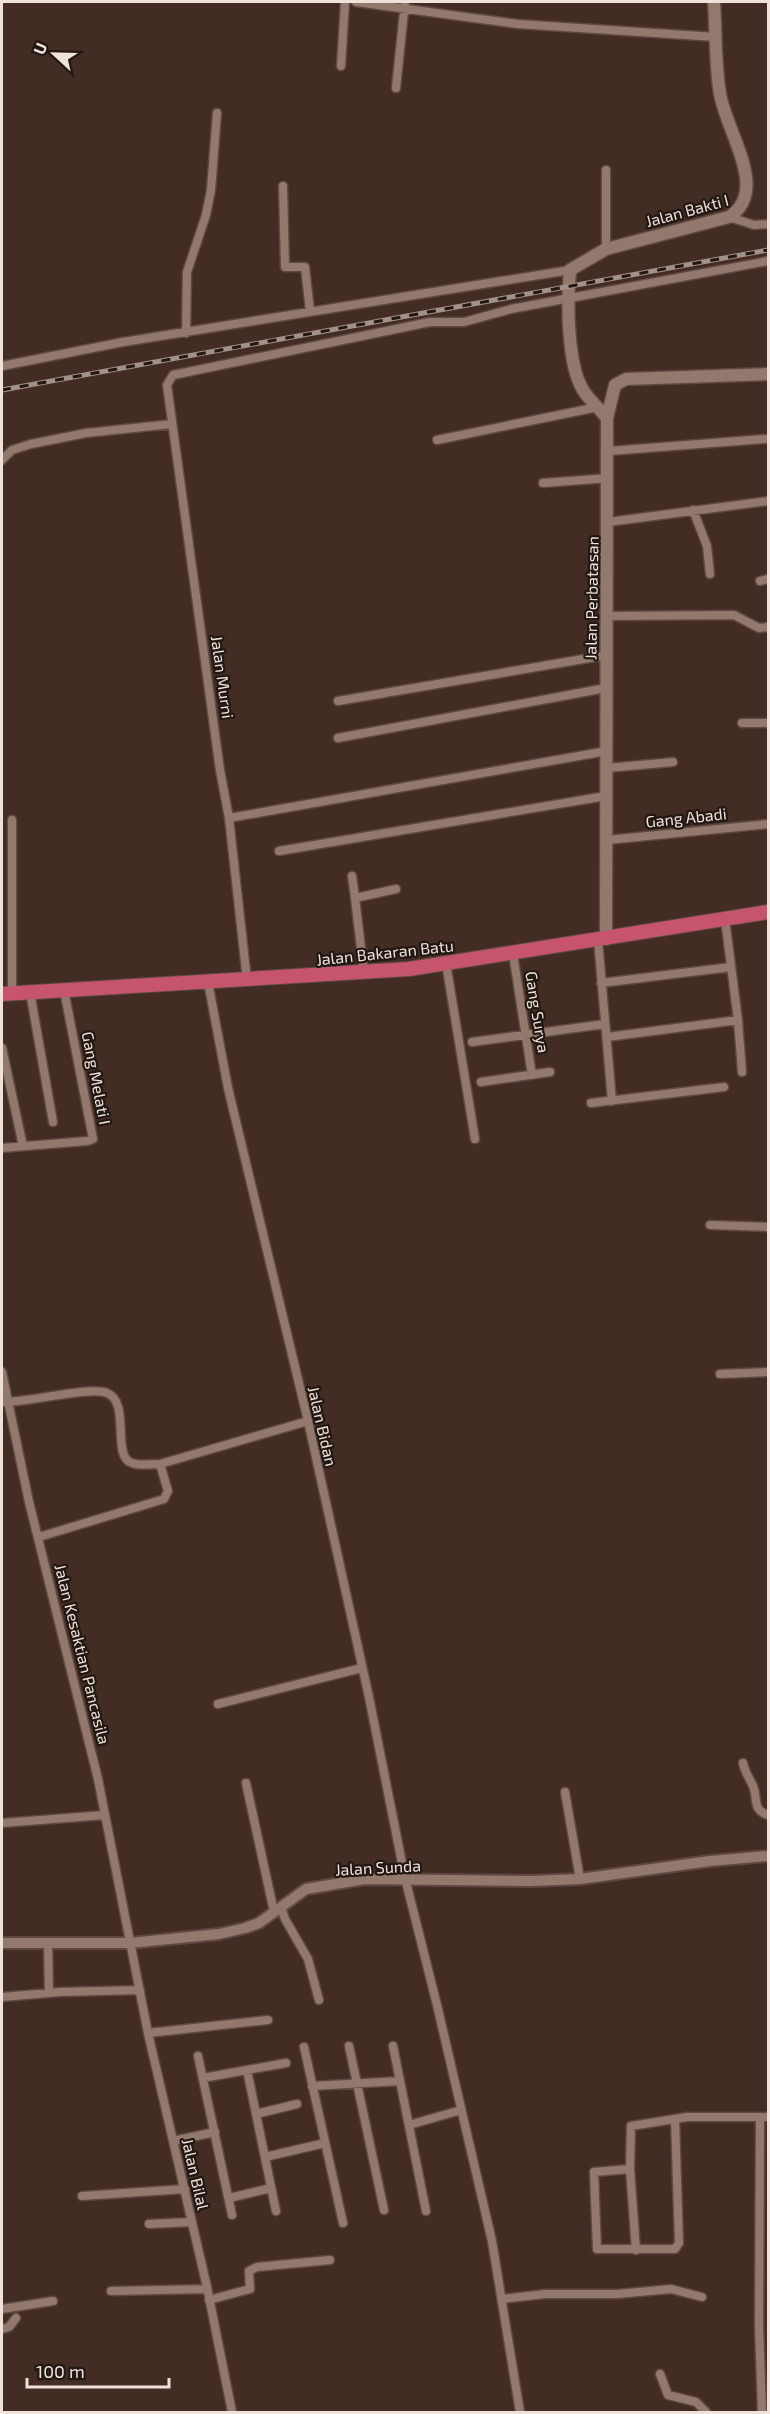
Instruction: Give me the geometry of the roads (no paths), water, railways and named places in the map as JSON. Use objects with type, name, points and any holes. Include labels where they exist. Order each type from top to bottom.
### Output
[{"type":"highway","name":"Jalan Bakaran Batu","points":[[7,994],[364,973],[513,954],[768,912]]},
{"type":"main road","name":"Jalan Bakti I","points":[[570,270],[606,249],[729,217],[743,211],[750,203],[756,184],[753,166],[724,109],[720,93],[714,2]]},
{"type":"main road","points":[[570,270],[568,320],[578,380],[582,388],[608,418]]},
{"type":"main road","name":"Jalan Perbatasan","points":[[602,940],[607,840],[608,418],[615,385],[626,379],[768,374]]},
{"type":"street","points":[[341,66],[345,2]]},
{"type":"street","points":[[356,2],[404,5],[518,24],[716,37]]},
{"type":"street","points":[[396,88],[404,5]]},
{"type":"street","points":[[186,333],[187,272],[206,215],[211,190],[218,112]]},
{"type":"street","points":[[606,170],[606,249]]},
{"type":"street","points":[[283,186],[285,267],[305,267],[310,311]]},
{"type":"street","points":[[729,217],[754,225],[768,224]]},
{"type":"street","points":[[568,298],[768,261]]},
{"type":"street","points":[[2,366],[123,342],[570,270]]},
{"type":"street","name":"Jalan Murni","points":[[247,980],[229,818],[220,770],[167,385],[176,372],[430,322],[464,322],[511,309],[568,298]]},
{"type":"street","points":[[437,440],[598,407]]},
{"type":"street","points":[[2,460],[12,450],[31,444],[96,431],[172,424]]},
{"type":"street","points":[[609,451],[765,439]]},
{"type":"street","points":[[543,483],[609,478]]},
{"type":"street","points":[[608,522],[768,501]]},
{"type":"street","points":[[693,510],[706,546],[710,574]]},
{"type":"street","points":[[607,616],[729,614],[759,627],[768,627]]},
{"type":"street","points":[[338,701],[607,655]]},
{"type":"street","points":[[338,738],[606,688]]},
{"type":"street","points":[[742,723],[768,723]]},
{"type":"street","points":[[229,818],[607,751]]},
{"type":"street","points":[[607,768],[673,762]]},
{"type":"street","points":[[279,851],[606,796]]},
{"type":"street","points":[[7,994],[12,820]]},
{"type":"street","name":"Gang Abadi","points":[[607,840],[768,824]]},
{"type":"street","points":[[352,876],[364,973]]},
{"type":"street","points":[[355,898],[396,889]]},
{"type":"street","points":[[725,919],[742,1072]]},
{"type":"street","points":[[602,940],[601,983],[612,1101]]},
{"type":"street","name":"Gang Surya","points":[[513,954],[532,1075]]},
{"type":"street","points":[[446,963],[475,1139]]},
{"type":"street","points":[[601,983],[731,967]]},
{"type":"street","name":"Jalan Bidan","points":[[208,982],[231,1098],[308,1421],[376,1729],[405,1878],[492,2241],[520,2412]]},
{"type":"street","name":"Gang Melati I","points":[[23,1146],[93,1139],[64,990]]},
{"type":"street","points":[[30,992],[53,1122]]},
{"type":"street","points":[[607,1037],[738,1020]]},
{"type":"street","points":[[472,1042],[605,1024]]},
{"type":"street","points":[[2,1048],[23,1146],[2,1148]]},
{"type":"street","points":[[481,1082],[550,1072]]},
{"type":"street","points":[[591,1103],[724,1087]]},
{"type":"street","points":[[710,1225],[768,1227]]},
{"type":"street","name":"Jalan Kesaktian Pancasila","points":[[2,1372],[5,1402],[80,1706],[105,1815],[130,1943]]},
{"type":"street","points":[[720,1374],[768,1372]]},
{"type":"street","points":[[5,1402],[91,1392],[107,1393],[115,1400],[119,1409],[123,1452],[126,1460],[132,1464],[160,1464],[308,1421]]},
{"type":"street","points":[[39,1537],[164,1499],[168,1491],[160,1464]]},
{"type":"street","points":[[218,1704],[362,1668]]},
{"type":"street","points":[[743,1763],[745,1775],[753,1786],[756,1806],[762,1813],[768,1815]]},
{"type":"street","points":[[246,1783],[278,1910],[308,1959],[320,2000]]},
{"type":"street","points":[[564,1792],[580,1879]]},
{"type":"street","points":[[2,1822],[105,1815]]},
{"type":"street","name":"Jalan Sunda","points":[[2,1943],[130,1943],[234,1931],[259,1923],[306,1889],[365,1879],[531,1881],[580,1879],[710,1861],[768,1856]]},
{"type":"street","name":"Jalan Bilal","points":[[130,1943],[232,2412]]},
{"type":"street","points":[[48,1944],[49,1993]]},
{"type":"street","points":[[2,1997],[140,1990]]},
{"type":"street","points":[[148,2033],[268,2020]]},
{"type":"street","points":[[349,2046],[384,2210]]},
{"type":"street","points":[[393,2046],[426,2211]]},
{"type":"street","points":[[304,2047],[343,2223]]},
{"type":"street","points":[[198,2056],[232,2215]]},
{"type":"street","points":[[203,2078],[286,2063]]},
{"type":"street","points":[[247,2070],[276,2211]]},
{"type":"street","points":[[312,2086],[400,2081]]},
{"type":"street","points":[[256,2114],[297,2104]]},
{"type":"street","points":[[409,2125],[461,2110]]},
{"type":"street","points":[[636,2250],[630,2169],[631,2126],[675,2119],[764,2117],[759,2323],[762,2412]]},
{"type":"street","points":[[630,2169],[594,2172],[596,2245],[600,2250],[675,2249],[679,2243],[675,2119]]},
{"type":"street","points":[[173,2140],[215,2132]]},
{"type":"street","points":[[265,2157],[325,2143]]},
{"type":"street","points":[[229,2198],[271,2188]]},
{"type":"street","points":[[82,2196],[185,2189]]},
{"type":"street","points":[[149,2224],[192,2222]]},
{"type":"street","points":[[209,2300],[250,2289],[249,2271],[257,2267],[330,2260]]},
{"type":"street","points":[[111,2291],[207,2289]]},
{"type":"street","points":[[502,2299],[545,2294],[617,2294],[671,2289],[702,2297]]},
{"type":"street","points":[[2,2309],[53,2301]]},
{"type":"street","points":[[2,2330],[9,2327],[16,2318]]},
{"type":"street","points":[[660,2374],[668,2395],[696,2402],[706,2412]]},
{"type":"railway","points":[[2,390],[768,250]]}]
